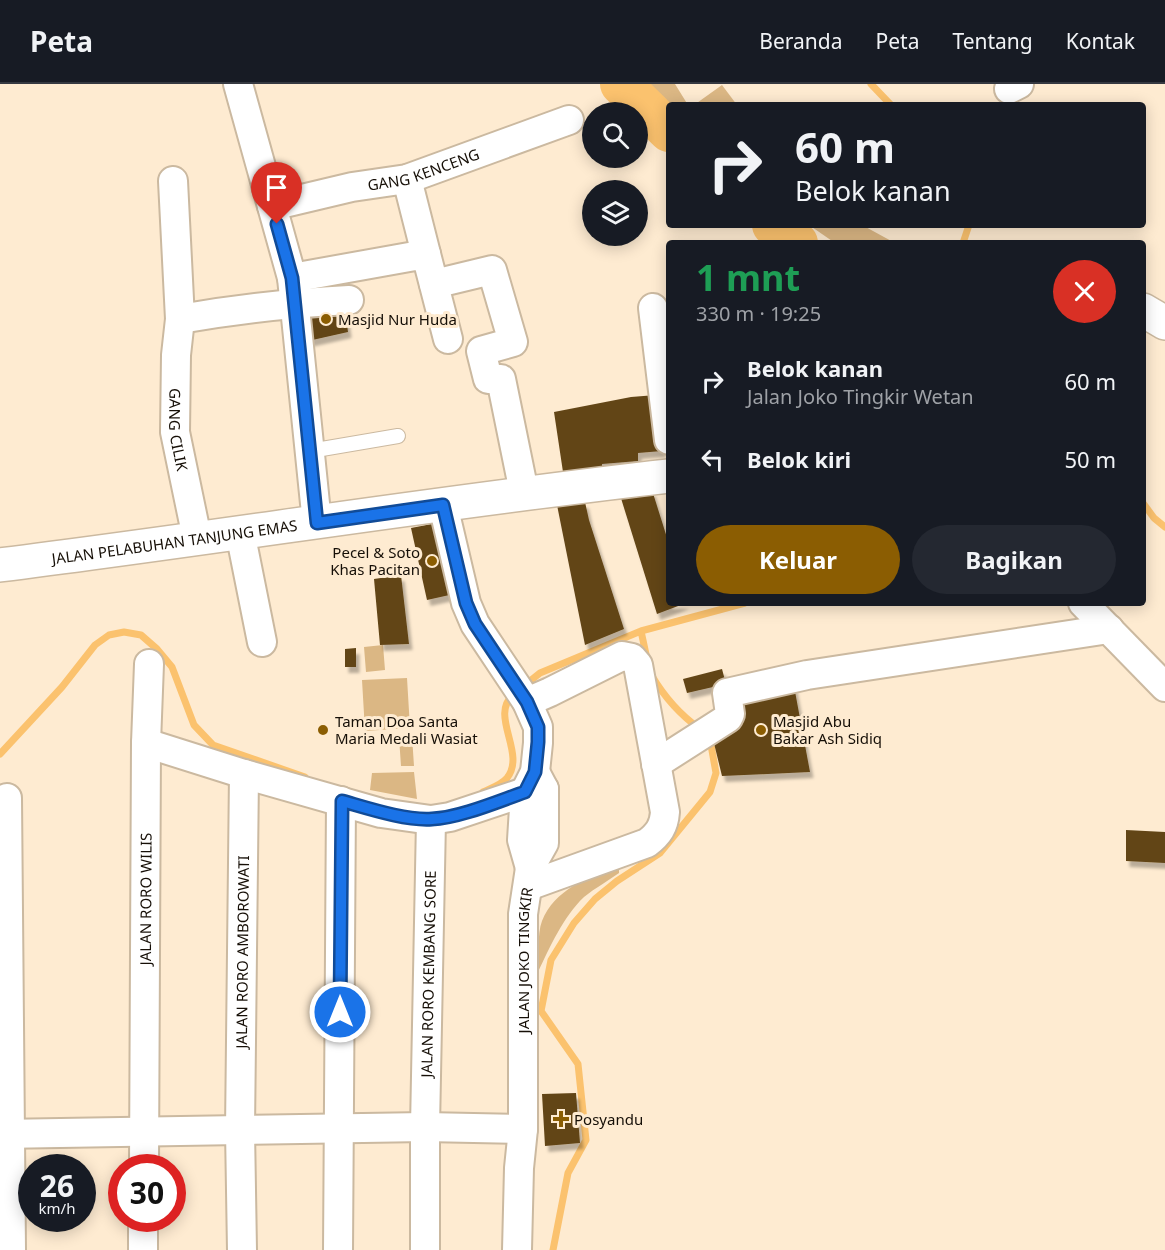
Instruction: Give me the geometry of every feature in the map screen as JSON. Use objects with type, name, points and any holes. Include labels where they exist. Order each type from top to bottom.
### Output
[{"type":"main road","points":[[1146,312],[1165,323]]},
{"type":"main road","name":"JALAN PELABUHAN TANJUNG EMAS","points":[[0,565],[317,523],[524,492],[666,476]]},
{"type":"street","points":[[238,84],[294,291],[317,523]]},
{"type":"street","name":"GANG KENCENG","points":[[272,206],[352,187],[407,179],[570,120]]},
{"type":"street","points":[[407,179],[448,339]]},
{"type":"street","name":"GANG CILIK","points":[[173,181],[180,319],[176,355],[175,432],[197,538]]},
{"type":"street","points":[[180,319],[216,312],[426,254]]},
{"type":"street","points":[[434,284],[492,270],[513,342],[481,351],[488,379],[501,379],[524,492]]},
{"type":"street","points":[[294,291],[350,300]]},
{"type":"street","points":[[653,308],[666,415]]},
{"type":"street","name":"JALAN JOKO TINGKIR","points":[[443,505],[466,603],[475,624],[525,699],[538,727],[535,785],[522,840],[529,877],[523,914],[523,1129],[519,1168]]},
{"type":"street","points":[[240,532],[262,642]]},
{"type":"street","points":[[1086,606],[1165,687]]},
{"type":"street","points":[[656,764],[709,732],[730,714],[727,693],[807,675],[1109,629]]},
{"type":"street","points":[[525,699],[550,692],[622,656],[632,658],[638,665],[664,812],[664,825],[647,843],[529,877]]},
{"type":"street","name":"JALAN RORO WILIS","points":[[144,1154],[146,743],[149,664]]},
{"type":"street","points":[[146,743],[381,813],[431,820],[450,817],[535,785]]},
{"type":"street","name":"JALAN RORO AMBOROWATI","points":[[242,1250],[240,1130],[244,774]]},
{"type":"street","points":[[7,798],[5,1134],[11,1250]]},
{"type":"street","points":[[338,1250],[342,801]]},
{"type":"street","name":"JALAN RORO KEMBANG SORE","points":[[425,1250],[431,820]]},
{"type":"street","name":"JALAN JOKO TINGKIR","points":[[519,1168],[536,1147],[536,1091],[524,1053]]},
{"type":"street","points":[[5,1134],[425,1127],[523,1129]]},
{"type":"street","points":[[517,1250],[519,1168]]},
{"type":"street","points":[[143,1232],[143,1250]]},
{"type":"lane","points":[[310,451],[398,436]]},
{"type":"shaded area","points":[[644,84],[675,84],[686,102],[666,103]]},
{"type":"shaded area","points":[[722,85],[735,102],[698,102]]},
{"type":"shaded area","points":[[813,228],[868,228],[890,240],[831,240]]},
{"type":"shaded area","points":[[383,645],[385,670],[366,672],[364,647]]},
{"type":"shaded area","points":[[407,678],[410,728],[365,731],[362,680]]},
{"type":"shaded area","points":[[412,736],[414,766],[401,766],[399,737]]},
{"type":"shaded area","points":[[414,772],[417,799],[370,790],[372,773]]},
{"type":"shaded area","points":[[619,867],[619,873],[576,905],[558,933],[538,972],[539,932],[548,910],[555,901],[574,886]]},
{"type":"building","name":"Masjid Nur Huda","points":[[344,301],[348,332],[308,341],[305,305]]},
{"type":"building","points":[[656,395],[662,451],[638,453],[638,461],[602,464],[602,468],[563,472],[554,412],[631,397]]},
{"type":"building","points":[[652,490],[666,534],[666,606],[678,606],[657,614],[620,495]]},
{"type":"building","points":[[585,502],[624,629],[585,645],[557,505]]},
{"type":"building","name":"Pecel & Soto Khas Pacitan","points":[[437,523],[454,594],[427,600],[411,528]]},
{"type":"building","points":[[401,575],[409,644],[380,645],[374,579]]},
{"type":"building","points":[[356,648],[356,667],[345,667],[345,649]]},
{"type":"building","points":[[722,669],[726,684],[687,693],[683,679]]},
{"type":"building","name":"Masjid Abu Bakar Ash Sidiq","points":[[794,686],[810,772],[722,776],[711,731],[730,697]]},
{"type":"building","points":[[1126,830],[1165,832],[1165,863],[1126,861]]},
{"type":"building","name":"Posyandu","points":[[576,1093],[580,1143],[545,1146],[542,1094]]},
{"type":"waterway","points":[[621,84],[666,128]]},
{"type":"waterway","points":[[871,84],[888,102]]},
{"type":"waterway","points":[[777,228],[793,240]]},
{"type":"waterway","points":[[964,240],[968,228]]},
{"type":"waterway","points":[[1146,507],[1165,527]]},
{"type":"waterway","points":[[525,685],[540,673],[641,631],[734,606]]},
{"type":"waterway","points":[[641,631],[647,659]]},
{"type":"waterway","points":[[0,754],[62,687],[95,645],[109,635],[124,632],[141,635],[172,667],[194,725],[213,745],[305,777]]},
{"type":"waterway","points":[[652,676],[673,705],[700,729]]},
{"type":"waterway","points":[[483,792],[505,780],[512,768],[513,757],[505,712],[507,703],[514,694]]},
{"type":"waterway","points":[[553,1250],[568,1173],[586,1140],[578,1064],[541,1011],[551,960],[574,923],[595,899],[617,881],[660,853],[710,792],[716,773],[711,745],[706,738]]},
{"type":"place","name":"Masjid Nur Huda","points":[[326,319]]},
{"type":"place","name":"Pecel & Soto Khas Pacitan","points":[[432,561]]},
{"type":"place","name":"Taman Doa Santa Maria Medali Wasiat","points":[[323,730]]},
{"type":"place","name":"Masjid Abu Bakar Ash Sidiq","points":[[761,730]]},
{"type":"place","name":"Posyandu","points":[[561,1119]]},
{"type":"route","points":[[277,224],[292,278],[317,523],[443,505],[466,603],[475,624],[527,702],[538,727],[535,772],[525,792],[450,817],[431,820],[381,813],[342,801],[340,1012]]}]
